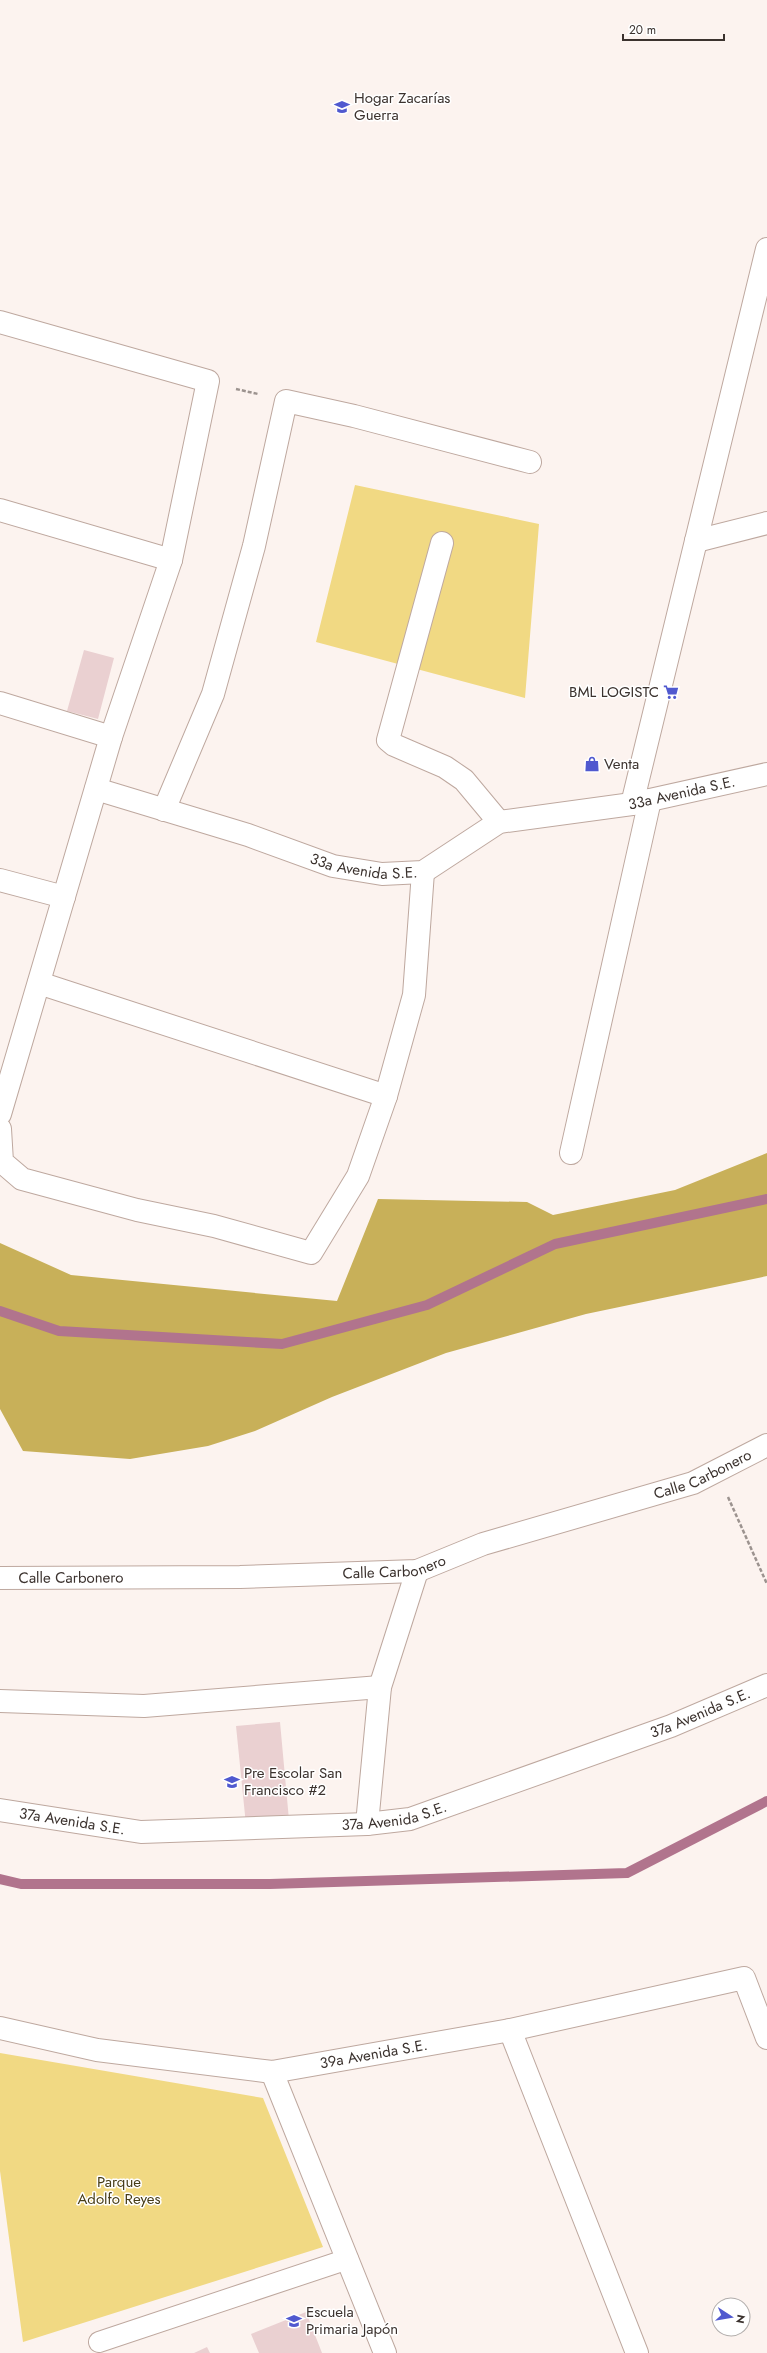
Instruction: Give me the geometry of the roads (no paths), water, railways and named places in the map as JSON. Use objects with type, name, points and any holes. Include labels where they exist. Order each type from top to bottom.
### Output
[{"type":"street","points":[[571,1153],[641,802],[696,541],[762,289],[767,249]]},
{"type":"street","points":[[0,322],[208,382],[171,560],[111,737],[0,1114]]},
{"type":"street","points":[[164,810],[213,694],[254,546],[286,401],[354,416],[530,462]]},
{"type":"street","points":[[0,510],[171,560]]},
{"type":"street","points":[[696,541],[767,523]]},
{"type":"street","points":[[442,543],[388,740],[394,745],[445,768],[464,780],[499,822]]},
{"type":"street","points":[[0,703],[111,737]]},
{"type":"street","name":"33a Avenida S.E.","points":[[96,789],[248,835],[333,866],[382,874],[423,872],[499,822],[641,802],[767,774]]},
{"type":"street","points":[[0,1129],[2,1162],[22,1179],[137,1210],[214,1226],[311,1253],[358,1176],[386,1096],[414,995],[423,872]]},
{"type":"street","points":[[0,880],[64,897]]},
{"type":"street","points":[[39,983],[386,1096]]},
{"type":"street","name":"Calle Carbonero","points":[[0,1578],[240,1577],[417,1572],[483,1544],[693,1483],[767,1445]]},
{"type":"street","points":[[367,1824],[380,1687],[417,1572]]},
{"type":"street","name":"37a Avenida S.E.","points":[[0,1810],[142,1832],[367,1824],[410,1819],[671,1726],[767,1685]]},
{"type":"street","points":[[0,1701],[144,1706],[380,1687]]},
{"type":"street","name":"39a Avenida S.E.","points":[[0,2028],[97,2050],[272,2072],[510,2030],[744,1978],[767,2038]]},
{"type":"street","points":[[510,2030],[637,2353]]},
{"type":"street","points":[[272,2072],[385,2353]]},
{"type":"lane","points":[[99,2342],[348,2259]]},
{"type":"waterway","points":[[0,1311],[59,1331],[282,1344],[427,1305],[555,1244],[767,1199]]},
{"type":"waterway","points":[[0,1879],[21,1884],[270,1884],[627,1873],[767,1801]]},
{"type":"place","name":"Hogar Zacarías Guerra","points":[[342,107]]},
{"type":"place","name":"BML LOGISTC","points":[[671,692]]},
{"type":"place","name":"Venta","points":[[592,764]]},
{"type":"place","name":"Pre Escolar San Francisco #2","points":[[232,1782]]},
{"type":"place","name":"Escuela Primaria Japón","points":[[294,2321]]},
{"type":"park label","name":"Parque Adolfo Reyes","points":[[119,2190]]}]
